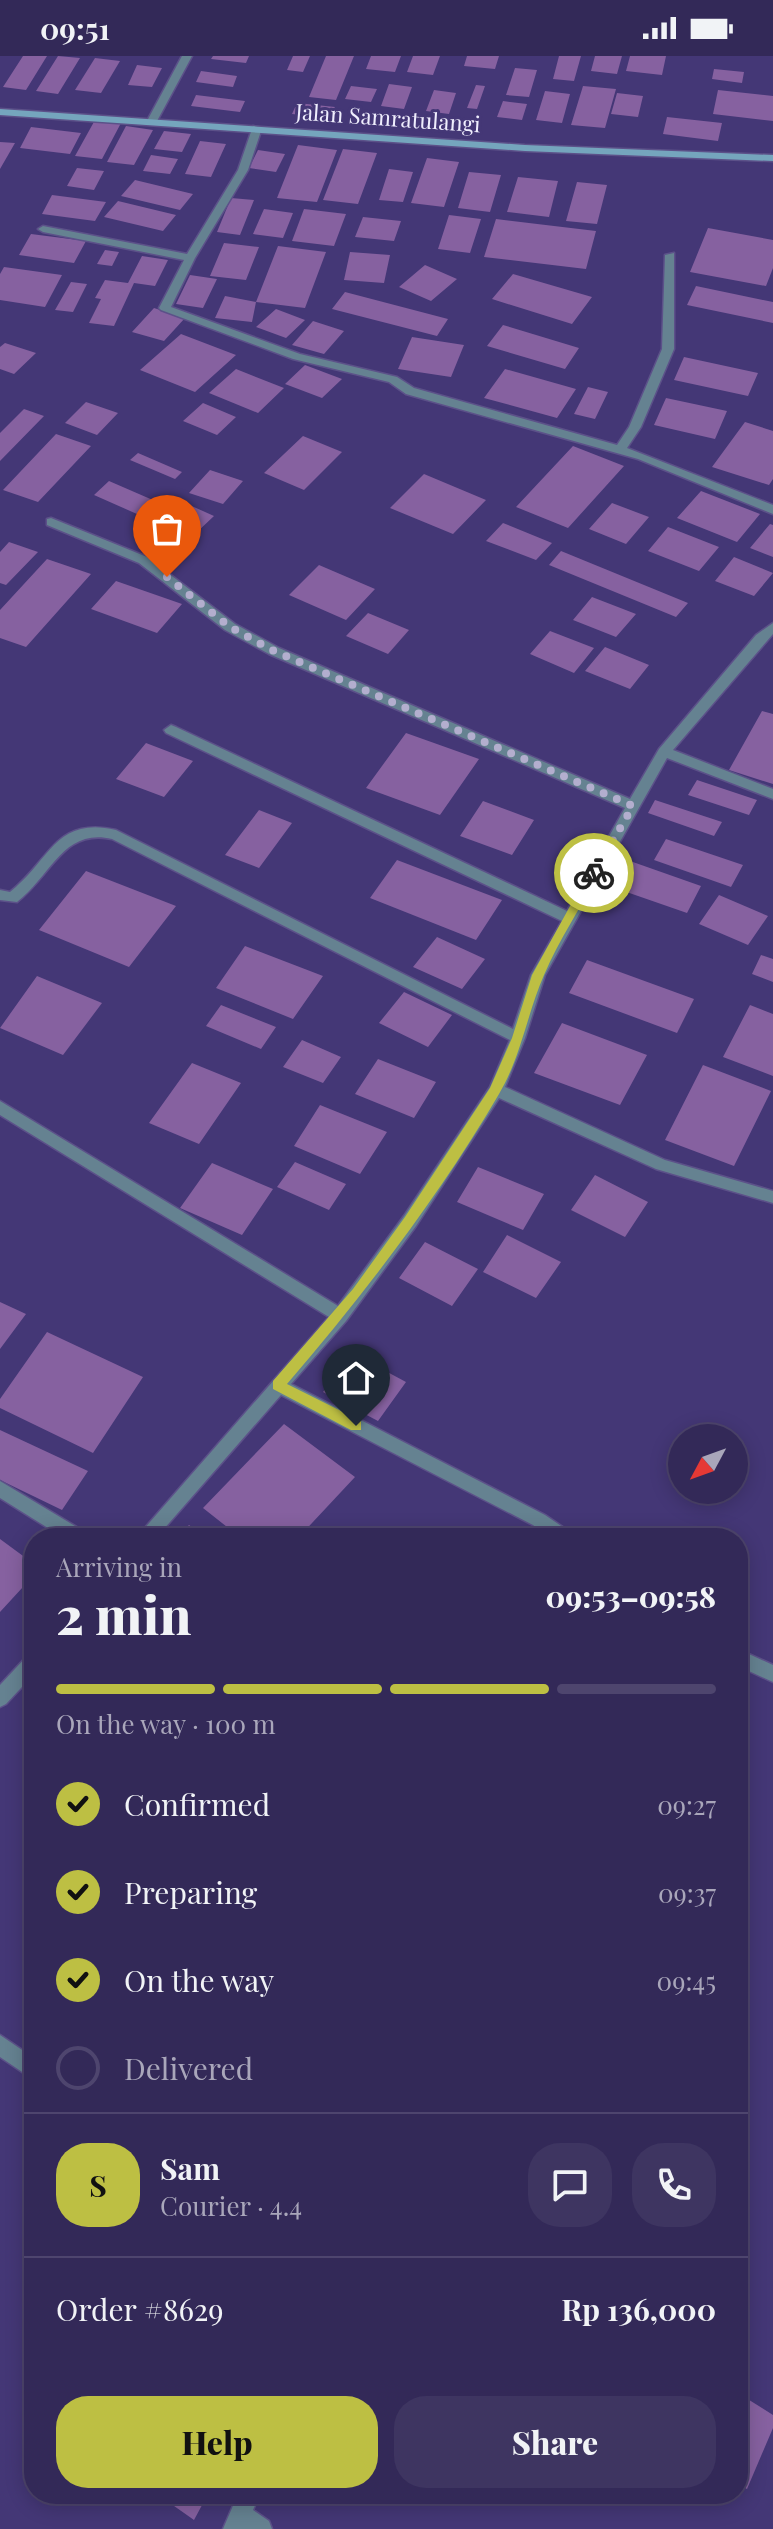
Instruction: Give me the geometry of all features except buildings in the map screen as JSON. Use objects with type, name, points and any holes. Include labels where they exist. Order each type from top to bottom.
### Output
[{"type":"main road","name":"Jalan Samratulangi","points":[[0,112],[510,147],[773,158]]},
{"type":"street","points":[[152,121],[187,56]]},
{"type":"street","points":[[257,128],[243,170],[164,304],[168,309],[297,357],[393,379],[410,391],[621,449],[773,510]]},
{"type":"street","points":[[43,229],[190,258]]},
{"type":"street","points":[[621,449],[635,427],[668,349],[670,255]]},
{"type":"street","points":[[51,522],[143,560],[230,627],[274,651],[633,806]]},
{"type":"street","points":[[154,1528],[340,1316],[410,1221],[496,1090],[518,1038],[538,975],[664,752],[773,627]]},
{"type":"street","points":[[171,730],[569,918]]},
{"type":"street","points":[[664,752],[773,794]]},
{"type":"street","points":[[0,895],[12,898],[25,890],[67,840],[82,830],[96,827],[518,1038]]},
{"type":"street","points":[[496,1090],[661,1165],[771,1191]]},
{"type":"street","points":[[0,1107],[340,1316]]},
{"type":"street","points":[[278,1385],[550,1528]]},
{"type":"street","points":[[0,1489],[63,1528]]},
{"type":"street","points":[[748,1662],[773,1674]]},
{"type":"street","points":[[0,1698],[24,1672]]},
{"type":"street","points":[[0,2045],[24,2063]]},
{"type":"street","points":[[241,2512],[261,2529]]},
{"type":"way so far","points":[[167,577],[230,627],[274,651],[633,806],[594,873]]},
{"type":"route","points":[[356,1426],[278,1385],[358,1293],[410,1221],[496,1090],[518,1038],[538,975],[594,873]]}]
